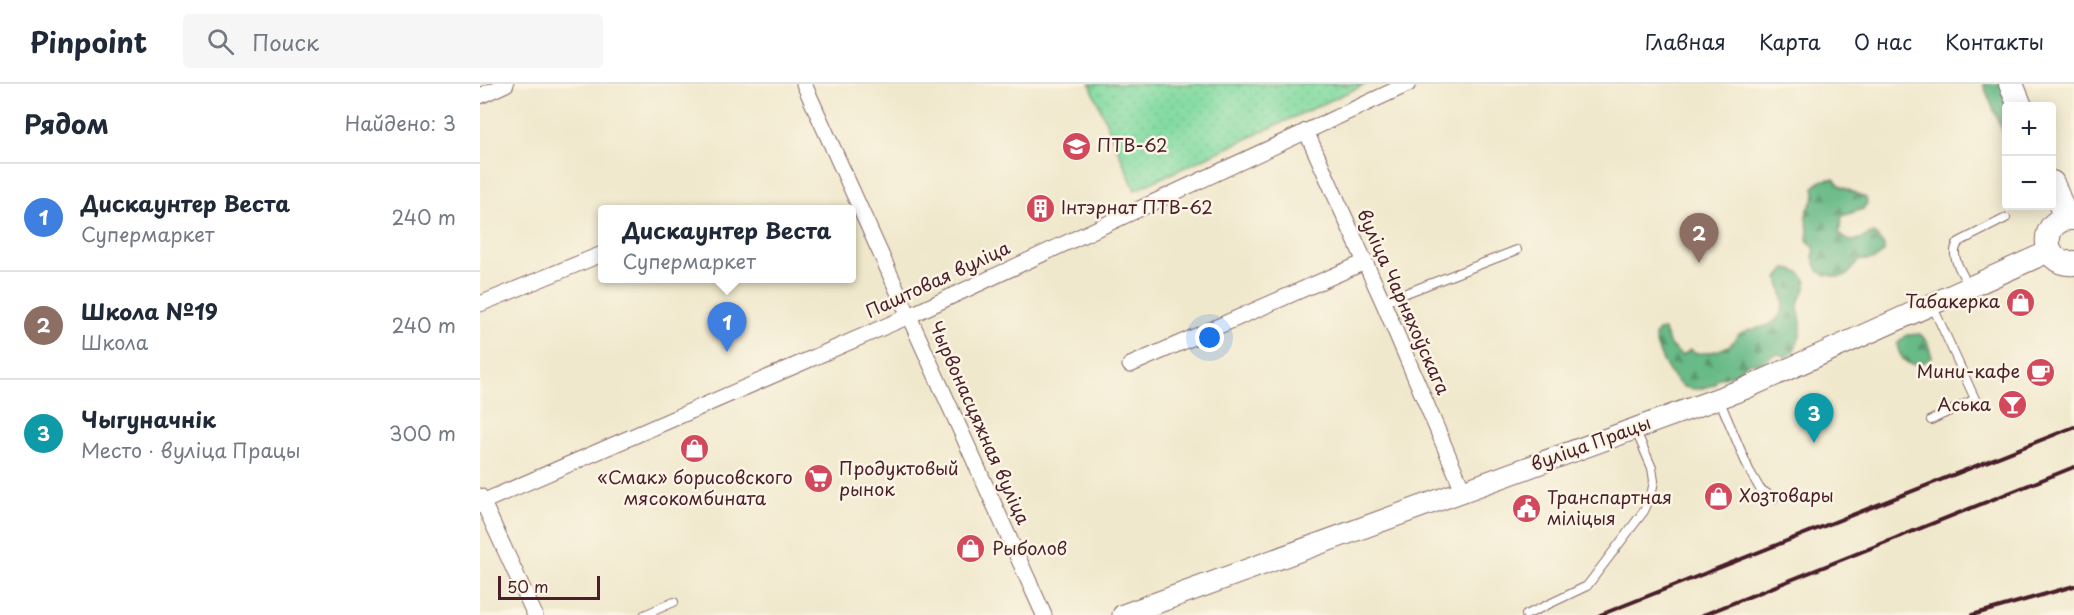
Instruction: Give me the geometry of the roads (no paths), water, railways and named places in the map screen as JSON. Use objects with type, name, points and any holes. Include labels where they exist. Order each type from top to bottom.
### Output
[{"type":"main road","points":[[2011,84],[2018,102]]},
{"type":"main road","points":[[2056,191],[2070,218]]},
{"type":"main road","name":"вуліца Працы","points":[[1124,615],[1754,384],[1968,286],[2066,262],[2048,236],[2055,224],[2070,218]]},
{"type":"street","points":[[480,96],[506,84]]},
{"type":"street","name":"Чырвонасцяжная вуліца","points":[[804,84],[1044,615]]},
{"type":"street","name":"Паштовая вуліца","points":[[481,500],[909,316],[1408,84]]},
{"type":"street","name":"вуліца Чарняхоўскага","points":[[1306,131],[1464,490]]},
{"type":"street","points":[[480,304],[598,256]]},
{"type":"street","points":[[1130,365],[1365,262]]},
{"type":"street","points":[[481,500],[535,615]]},
{"type":"lane","points":[[1968,286],[1954,254],[1954,247],[1959,242],[2006,218]]},
{"type":"lane","points":[[1383,302],[1518,250]]},
{"type":"lane","points":[[1931,304],[1975,399],[1931,420]]},
{"type":"lane","points":[[1718,398],[1749,470],[1760,489],[1774,498]]},
{"type":"lane","points":[[1526,615],[1587,586],[1644,511],[1651,496],[1654,481],[1652,468],[1635,428]]},
{"type":"lane","points":[[644,615],[674,602]]},
{"type":"railway","points":[[1600,615],[2074,427]]},
{"type":"railway","points":[[1703,615],[2074,467]]},
{"type":"railway","points":[[1972,615],[2074,586]]},
{"type":"place","name":"ПТВ-62","points":[[1076,146]]},
{"type":"place","name":"Інтэрнат ПТВ-62","points":[[1040,208]]},
{"type":"place","name":"Школа №19","points":[[1699,263]]},
{"type":"place","name":"Табакерка","points":[[2021,302]]},
{"type":"place","name":"Дискаунтер Веста","points":[[727,352]]},
{"type":"place","name":"Мини-кафе","points":[[2041,372]]},
{"type":"place","name":"Аська","points":[[2012,405]]},
{"type":"place","name":"Чыгуначнік","points":[[1814,443]]},
{"type":"place","name":"«Смак» борисовского мясокомбината","points":[[695,449]]},
{"type":"place","name":"Продуктовый рынок","points":[[818,479]]},
{"type":"place","name":"Хозтовары","points":[[1718,496]]},
{"type":"place","name":"Транспартная міліцыя","points":[[1526,508]]},
{"type":"place","name":"Рыболов","points":[[971,549]]}]
